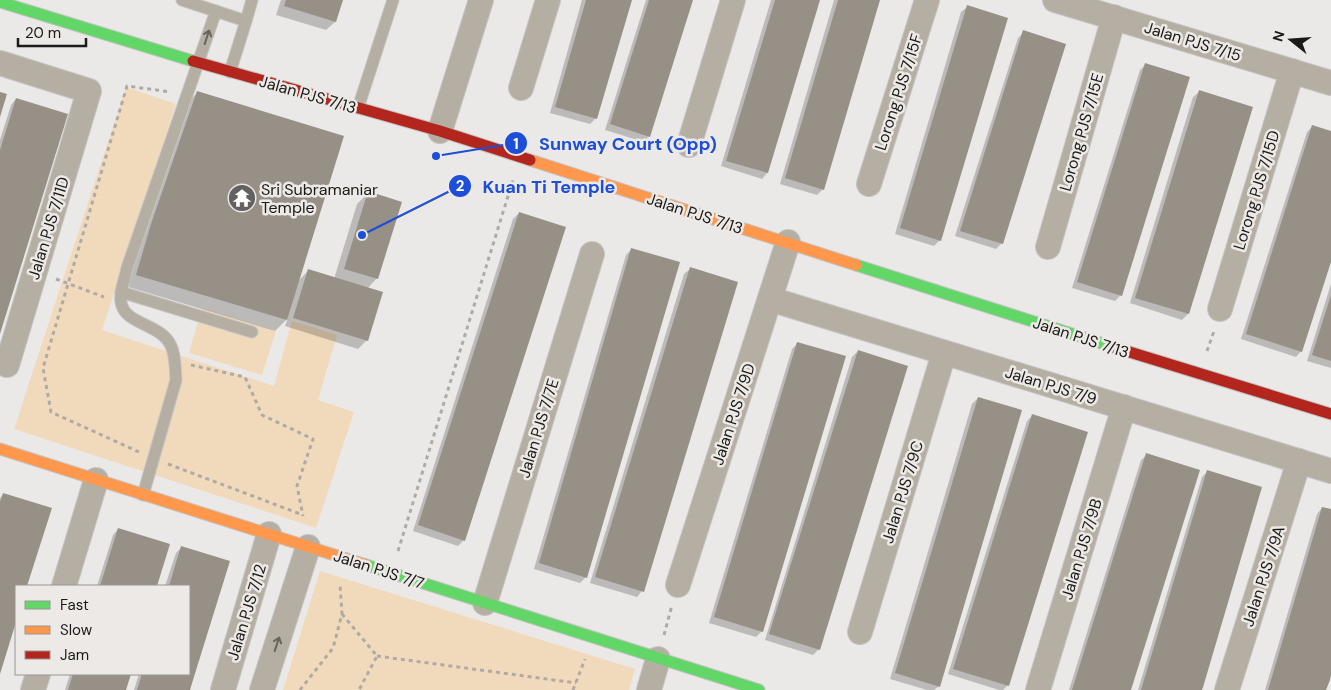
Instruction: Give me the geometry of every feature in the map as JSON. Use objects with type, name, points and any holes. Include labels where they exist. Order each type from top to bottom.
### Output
[{"type":"street","points":[[440,131],[481,0]]},
{"type":"street","points":[[521,88],[548,0]]},
{"type":"street","points":[[689,145],[733,0]]},
{"type":"street","name":"Lorong PJS 7/15F","points":[[869,184],[928,0]]},
{"type":"street","name":"Jalan PJS 7/15","points":[[1055,0],[1331,83]]},
{"type":"street","name":"Jalan PJS 7/13","points":[[0,2],[198,63],[440,131],[1200,374],[1331,414]]},
{"type":"street","name":"Lorong PJS 7/15E","points":[[1048,247],[1114,17]]},
{"type":"street","name":"Jalan PJS 7/11D","points":[[0,62],[89,91],[7,364]]},
{"type":"street","name":"Lorong PJS 7/15D","points":[[1220,309],[1292,71]]},
{"type":"street","name":"Jalan PJS 7/9D","points":[[678,585],[788,242]]},
{"type":"street","name":"Jalan PJS 7/7E","points":[[485,603],[592,254]]},
{"type":"street","name":"Jalan PJS 7/9","points":[[770,299],[1331,471]]},
{"type":"street","name":"Jalan PJS 7/9C","points":[[860,632],[944,353]]},
{"type":"street","name":"Jalan PJS 7/9B","points":[[1038,690],[1124,407]]},
{"type":"street","name":"Jalan PJS 7/7","points":[[0,449],[759,690]]},
{"type":"street","name":"Jalan PJS 7/9A","points":[[1226,690],[1299,462]]},
{"type":"street","points":[[64,585],[96,480]]},
{"type":"street","name":"Jalan PJS 7/12","points":[[223,690],[269,534]]},
{"type":"street","points":[[262,690],[301,544]]},
{"type":"street","points":[[649,690],[658,659]]},
{"type":"street","points":[[33,690],[38,675]]},
{"type":"lane","points":[[182,0],[246,21]]},
{"type":"lane","points":[[230,72],[252,0]]},
{"type":"lane","points":[[357,108],[393,0]]},
{"type":"lane","points":[[143,495],[176,380],[175,361],[171,345],[160,331],[128,316],[121,298],[127,268],[216,11]]},
{"type":"lane","points":[[121,298],[252,332]]},
{"type":"path","points":[[391,573],[520,157]]},
{"type":"path","points":[[34,273],[121,298]]},
{"type":"path","points":[[1200,374],[1220,309]]},
{"type":"path","points":[[175,361],[245,378],[262,415],[313,439],[297,486],[303,515],[301,544]]},
{"type":"path","points":[[300,690],[333,648],[342,614],[337,556]]},
{"type":"path","points":[[658,659],[678,585]]},
{"type":"path","points":[[342,614],[378,656],[576,683]]},
{"type":"path","points":[[573,690],[593,638]]},
{"type":"path","points":[[359,690],[378,656]]},
{"type":"shaded area","points":[[126,87],[176,104],[102,330],[274,386],[292,321],[337,335],[318,400],[354,412],[316,528],[14,429]]},
{"type":"shaded area","points":[[202,308],[276,331],[262,375],[189,353]]},
{"type":"shaded area","points":[[320,571],[635,669],[629,690],[283,690]]},
{"type":"building","points":[[286,0],[343,0],[336,22],[284,6]]},
{"type":"building","points":[[586,0],[632,0],[597,119],[555,107]]},
{"type":"building","points":[[649,0],[693,0],[650,137],[610,124]]},
{"type":"building","points":[[775,0],[820,0],[768,173],[726,161]]},
{"type":"building","points":[[838,0],[880,0],[824,190],[785,178]]},
{"type":"building","points":[[967,5],[1008,18],[941,241],[900,228]]},
{"type":"building","points":[[1023,30],[1066,44],[1003,244],[960,231]]},
{"type":"building","points":[[1145,63],[1190,77],[1122,296],[1077,282]]},
{"type":"building","points":[[1199,90],[1253,107],[1189,314],[1135,298]]},
{"type":"building","name":"Sri Subramaniar Temple","points":[[197,91],[344,136],[287,320],[136,275],[151,224]]},
{"type":"building","points":[[0,92],[7,94],[0,117]]},
{"type":"building","points":[[16,98],[68,114],[0,334],[0,150]]},
{"type":"building","points":[[1312,125],[1331,131],[1331,262],[1302,352],[1246,334]]},
{"type":"building","points":[[368,191],[402,202],[378,279],[344,269]]},
{"type":"building","points":[[519,212],[566,227],[465,541],[418,525]]},
{"type":"building","points":[[631,248],[680,262],[587,578],[539,563]]},
{"type":"building","points":[[690,267],[738,282],[644,592],[595,577]]},
{"type":"building","points":[[308,269],[383,292],[368,341],[293,318]]},
{"type":"building","points":[[1331,295],[1331,361],[1312,355]]},
{"type":"building","points":[[797,342],[846,356],[763,632],[714,617]]},
{"type":"building","points":[[858,350],[908,366],[820,650],[769,634]]},
{"type":"building","points":[[978,397],[1022,410],[940,687],[895,673]]},
{"type":"building","points":[[1032,414],[1088,432],[1009,686],[953,669]]},
{"type":"building","points":[[1146,453],[1200,470],[1131,690],[1072,690]]},
{"type":"building","points":[[1207,470],[1262,487],[1204,684],[1202,690],[1141,690]]},
{"type":"building","points":[[3,493],[52,508],[27,585],[15,585],[15,625],[0,674],[0,502]]},
{"type":"building","points":[[1322,507],[1331,509],[1330,680],[1326,690],[1268,690]]},
{"type":"building","points":[[118,528],[170,544],[157,585],[100,585]]},
{"type":"building","points":[[181,546],[230,561],[190,690],[137,690],[142,675],[190,675],[190,585],[169,585]]},
{"type":"building","points":[[73,675],[131,675],[126,690],[68,690]]},
{"type":"traffic: fast","points":[[0,2],[193,61]]},
{"type":"traffic: fast","points":[[856,265],[1110,346]]},
{"type":"traffic: fast","points":[[366,565],[759,690]]},
{"type":"traffic: slow","points":[[530,160],[856,265]]},
{"type":"traffic: slow","points":[[0,449],[366,565]]},
{"type":"traffic: jam","points":[[193,61],[440,131],[530,160]]},
{"type":"traffic: jam","points":[[1110,346],[1331,414]]},
{"type":"place","name":"Sunway Court (Opp)","points":[[436,156]]},
{"type":"place","name":"Sri Subramaniar Temple","points":[[242,198]]},
{"type":"place","name":"Kuan Ti Temple","points":[[362,235]]}]
